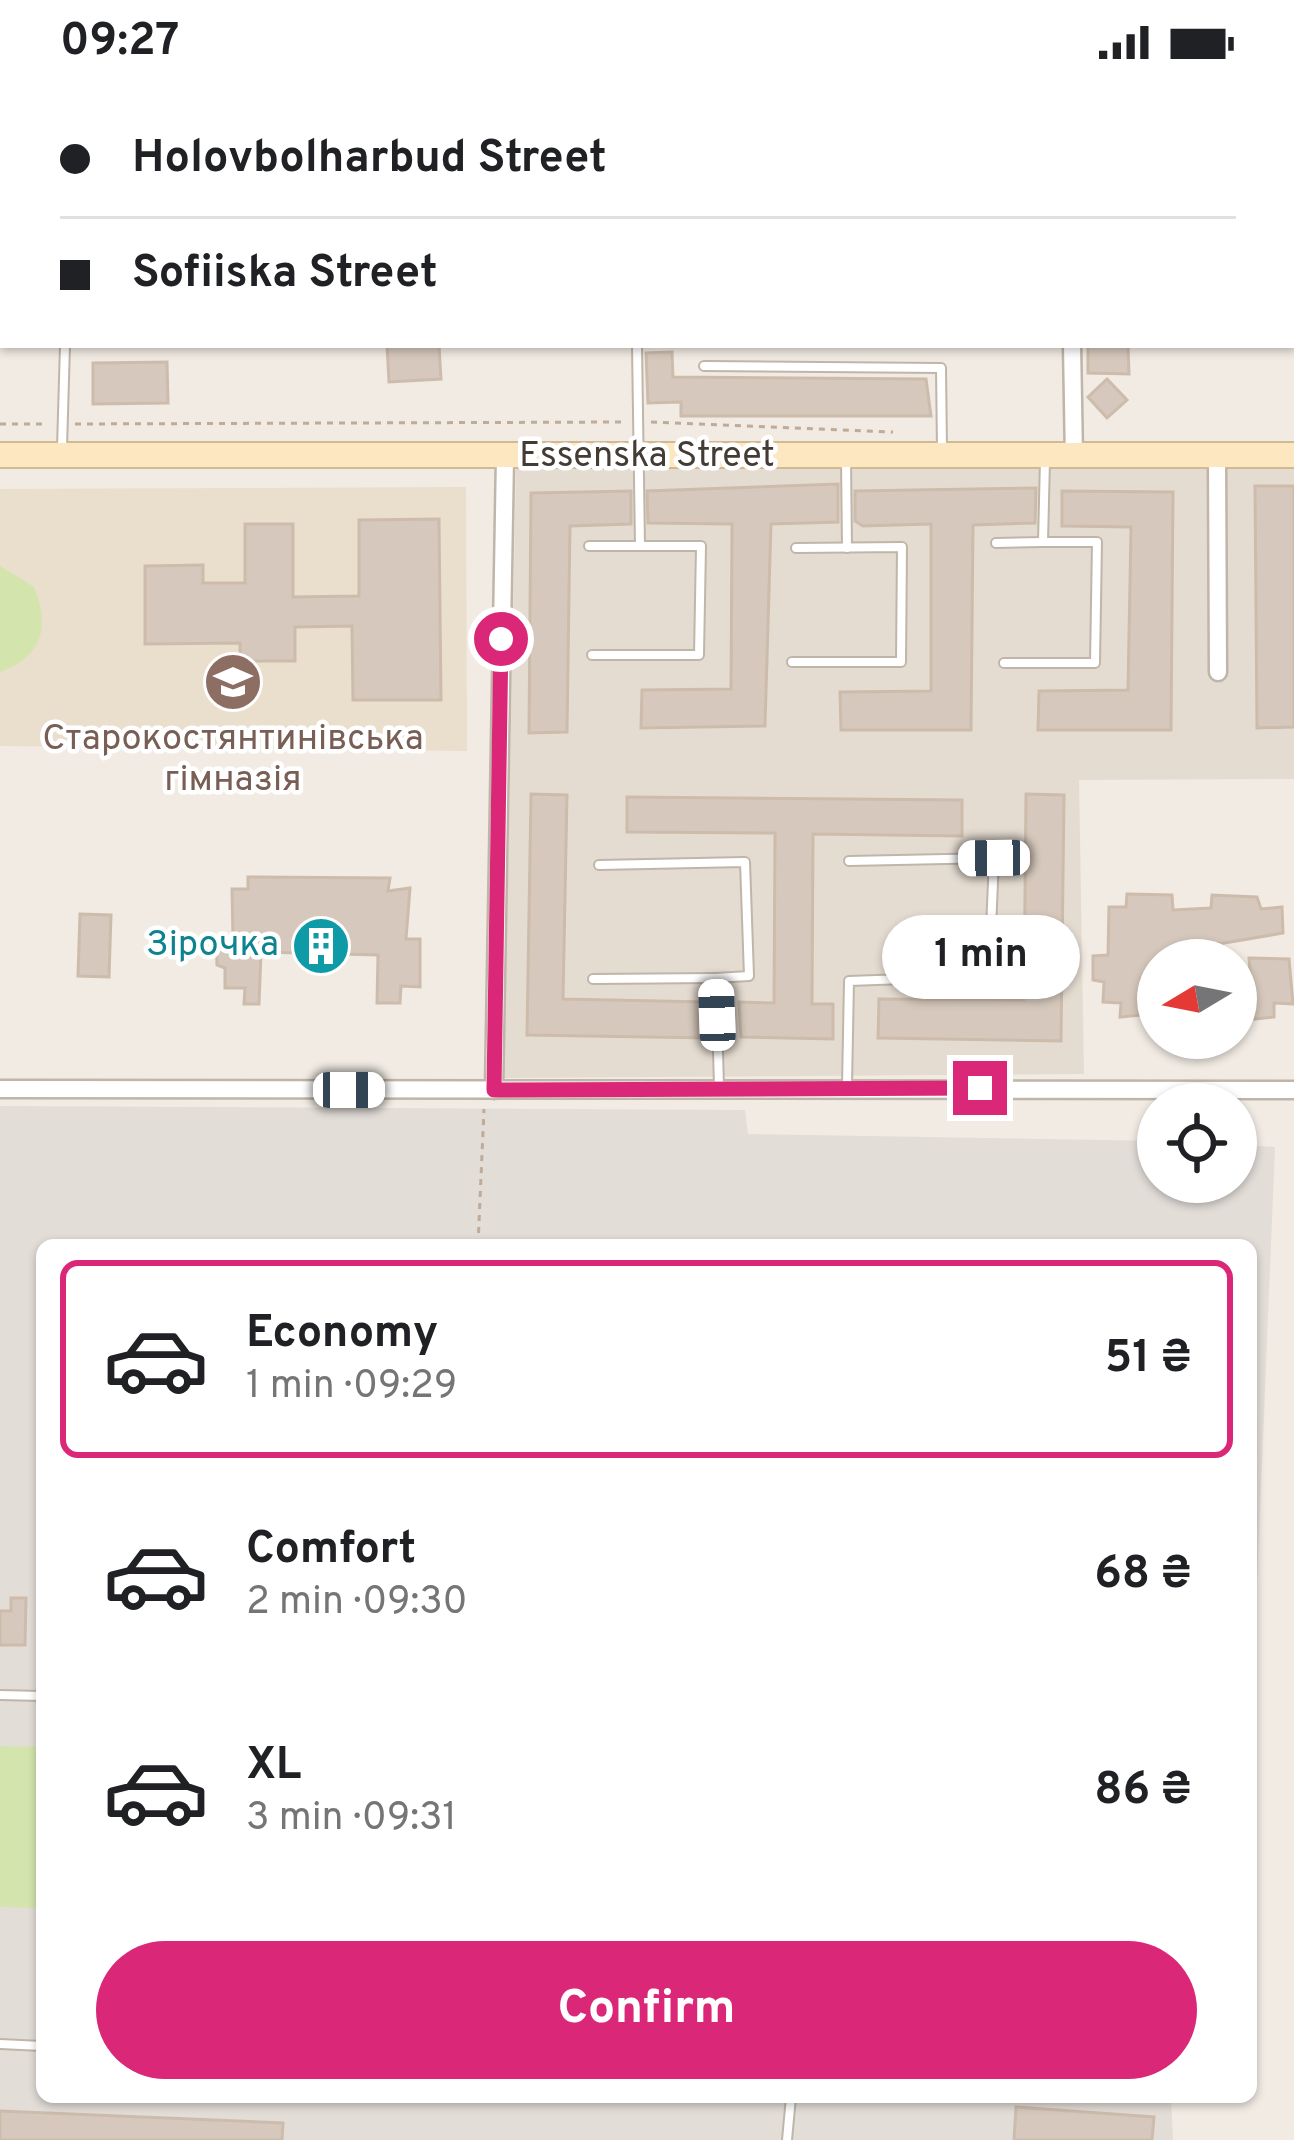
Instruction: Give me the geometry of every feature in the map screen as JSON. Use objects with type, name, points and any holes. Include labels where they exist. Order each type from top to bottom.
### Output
[{"type":"street","points":[[1072,348],[1074,458]]},
{"type":"street","name":"Essenska Street","points":[[0,455],[1045,459],[1294,455]]},
{"type":"street","points":[[1217,456],[1218,672]]},
{"type":"street","points":[[489,1096],[505,457]]},
{"type":"street","points":[[0,1089],[489,1096],[847,1086],[1294,1090]]},
{"type":"lane","points":[[62,456],[65,348]]},
{"type":"lane","points":[[637,348],[640,546]]},
{"type":"lane","points":[[704,366],[941,368],[942,458]]},
{"type":"lane","points":[[846,458],[848,548]]},
{"type":"lane","points":[[1043,542],[1045,459]]},
{"type":"lane","points":[[996,543],[1097,542],[1095,663],[1004,663]]},
{"type":"lane","points":[[589,546],[701,546],[699,655],[592,655]]},
{"type":"lane","points":[[791,662],[902,662],[902,547],[796,548]]},
{"type":"lane","points":[[847,1086],[849,981],[989,976],[994,858],[849,861]]},
{"type":"lane","points":[[593,979],[748,976],[745,862],[599,865]]},
{"type":"lane","points":[[716,978],[719,1089]]},
{"type":"lane","points":[[0,1695],[36,1696]]},
{"type":"lane","points":[[0,2044],[36,2045]]},
{"type":"lane","points":[[787,2140],[790,2103]]},
{"type":"lane","points":[[777,2140],[788,2125]]},
{"type":"path","points":[[0,424],[640,422],[895,433]]},
{"type":"path","points":[[478,1239],[489,1096]]},
{"type":"shaded area","points":[[516,466],[1294,467],[1294,779],[1079,780],[1084,1074],[504,1078]]},
{"type":"shaded area","name":"Старокостянтинівська гімназія","points":[[466,487],[467,751],[0,746],[0,489]]},
{"type":"shaded area","points":[[0,1106],[745,1110],[748,1134],[1137,1141],[1137,1203],[1257,1203],[1257,1146],[1275,1147],[1257,1585],[1257,1239],[36,1239],[36,2103],[1171,2103],[1173,2140],[0,2140]]},
{"type":"green space","points":[[0,566],[34,587],[42,627],[26,658],[0,672]]},
{"type":"green space","points":[[0,1746],[36,1747],[36,1908],[0,1907]]},
{"type":"building","points":[[387,348],[439,348],[441,379],[389,382]]},
{"type":"building","points":[[1088,348],[1128,348],[1129,374],[1088,373]]},
{"type":"building","points":[[672,352],[673,377],[926,379],[931,416],[681,416],[681,402],[648,403],[646,353]]},
{"type":"building","points":[[167,362],[168,403],[93,404],[93,363]]},
{"type":"building","points":[[1107,379],[1127,400],[1107,418],[1088,397]]},
{"type":"building","points":[[838,484],[838,522],[771,524],[765,726],[641,728],[642,690],[731,689],[732,524],[648,523],[647,491]]},
{"type":"building","points":[[1255,486],[1294,486],[1294,727],[1257,728]]},
{"type":"building","points":[[1036,488],[1035,523],[973,525],[971,730],[841,730],[840,692],[931,691],[931,524],[863,526],[855,521],[855,491]]},
{"type":"building","points":[[631,491],[631,524],[570,526],[567,732],[529,733],[531,493]]},
{"type":"building","points":[[1062,491],[1173,492],[1171,730],[1038,730],[1039,691],[1128,690],[1131,527],[1062,526]]},
{"type":"building","points":[[439,519],[441,700],[353,700],[352,626],[295,627],[295,661],[240,661],[240,643],[145,644],[145,566],[203,565],[203,583],[245,583],[245,524],[293,524],[293,597],[359,596],[359,520]]},
{"type":"building","points":[[531,794],[567,795],[563,999],[707,1002],[707,1038],[527,1035]]},
{"type":"building","points":[[1026,794],[1064,795],[1061,1041],[878,1038],[879,999],[1024,1000]]},
{"type":"building","points":[[627,797],[962,800],[962,836],[813,834],[812,1004],[833,1004],[833,1039],[741,1037],[739,1002],[774,1003],[775,833],[627,832]]},
{"type":"building","name":"Зірочка","points":[[248,877],[390,878],[388,891],[410,888],[406,939],[420,939],[420,987],[401,986],[400,1003],[377,1003],[378,955],[261,952],[259,1004],[244,1004],[245,988],[225,988],[225,968],[217,965],[216,938],[233,938],[232,889],[248,889]]},
{"type":"building","points":[[1127,894],[1172,895],[1173,910],[1211,908],[1212,895],[1257,897],[1261,909],[1282,907],[1283,933],[1248,939],[1137,939],[1137,1016],[1120,1017],[1121,1003],[1103,1002],[1104,982],[1093,980],[1093,956],[1108,955],[1109,907],[1126,907]]},
{"type":"building","points":[[80,914],[111,915],[109,977],[78,976]]},
{"type":"building","points":[[1257,958],[1289,959],[1293,1004],[1274,1003],[1274,1017],[1257,1019]]},
{"type":"building","points":[[11,1598],[26,1598],[25,1645],[0,1645],[0,1611],[11,1611]]},
{"type":"building","points":[[1016,2107],[1154,2117],[1152,2140],[1014,2140]]},
{"type":"building","points":[[0,2111],[283,2123],[282,2140],[0,2140]]},
{"type":"place","name":"Старокостянтинівська гімназія","points":[[233,682]]},
{"type":"place","name":"Зірочка","points":[[321,946]]},
{"type":"route","points":[[501,639],[494,1090],[980,1088]]}]
